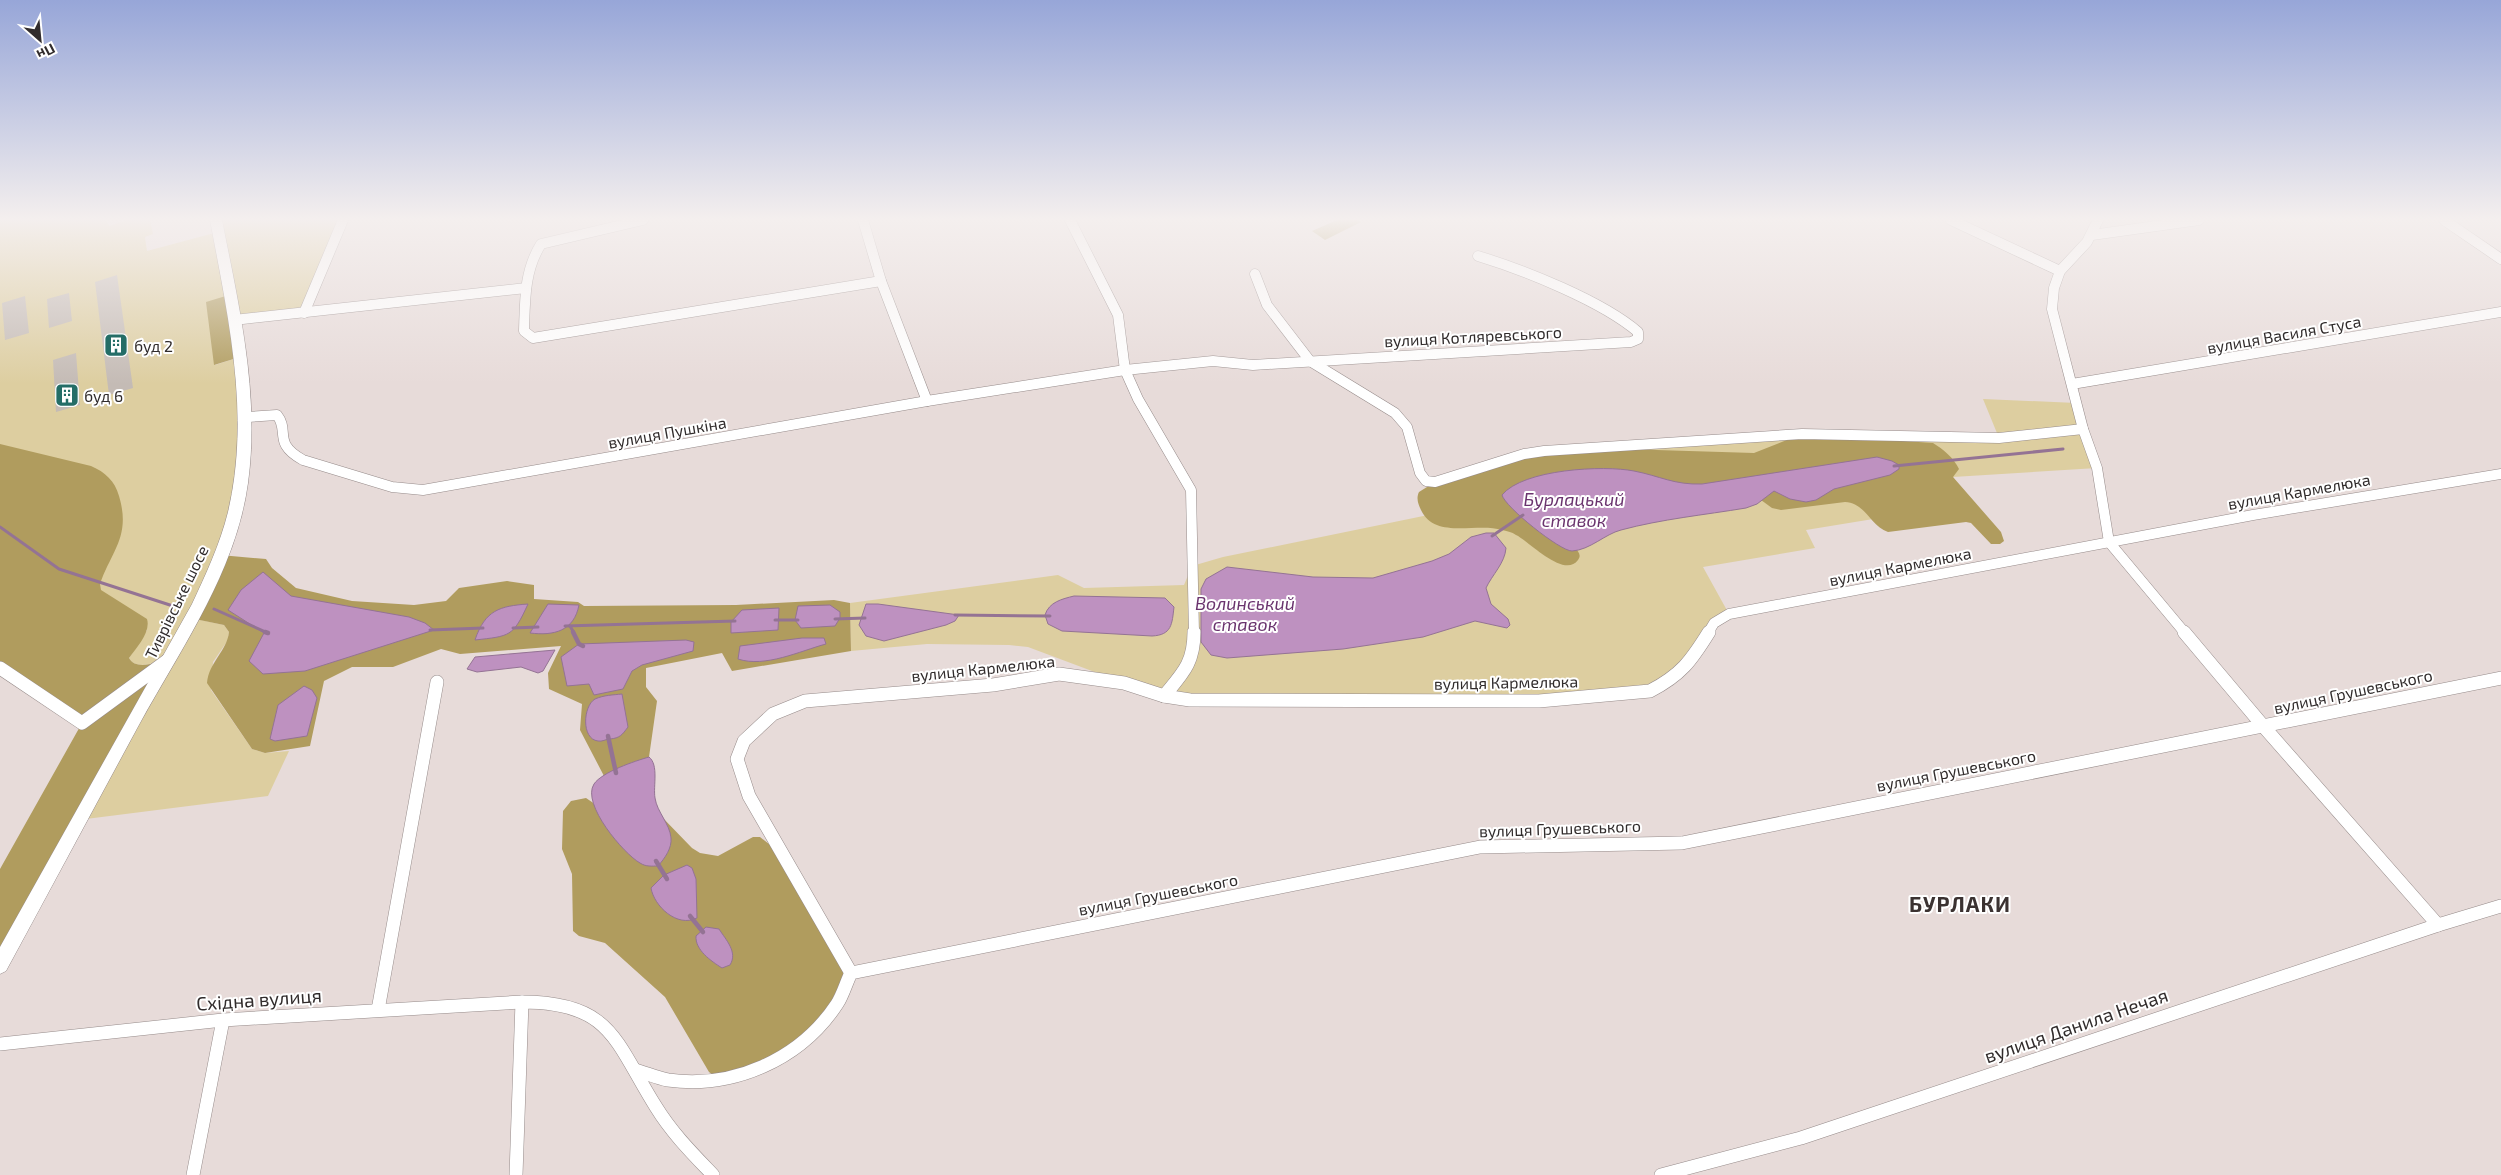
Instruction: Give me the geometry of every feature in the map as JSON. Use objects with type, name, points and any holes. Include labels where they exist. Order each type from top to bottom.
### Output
[{"type":"main road","name":"Тиврівське шосе","points":[[0,965],[168,660],[209,580],[233,516],[241,485],[247,416],[226,275]]},
{"type":"street","points":[[304,313],[320,275]]},
{"type":"street","points":[[530,275],[526,288],[524,331],[533,338],[881,281]]},
{"type":"street","points":[[879,275],[927,400]]},
{"type":"street","points":[[1098,275],[1118,315],[1125,370],[1138,399],[1191,490],[1194,650],[1189,665],[1164,696]]},
{"type":"street","points":[[1254,275],[1267,305],[1310,361],[1395,413],[1407,428],[1420,472],[1426,481],[1435,482],[1524,454],[1544,451],[1802,434],[1999,438],[2083,429]]},
{"type":"street","name":"вулиця Котляревського","points":[[1125,370],[1213,361],[1253,365],[1632,342],[1638,339],[1638,332],[1607,311],[1532,275]]},
{"type":"street","points":[[2059,275],[2054,288],[2052,309],[2083,429],[2096,468],[2109,542],[2264,727],[2438,924]]},
{"type":"street","points":[[234,320],[526,288]]},
{"type":"street","name":"вулиця Василя Стуса","points":[[2072,384],[2501,312]]},
{"type":"street","name":"вулиця Пушкіна","points":[[247,416],[262,414],[278,415],[281,418],[284,444],[292,454],[303,460],[392,487],[423,490],[927,400],[1125,370]]},
{"type":"street","name":"вулиця Кармелюка","points":[[851,973],[749,796],[737,759],[744,742],[773,714],[806,701],[993,685],[1059,674],[1124,683],[1164,696],[1190,700],[1539,701],[1650,691],[1664,684],[1689,664],[1714,623],[1729,614],[2109,542],[2501,474]]},
{"type":"street","points":[[0,668],[82,723],[168,660]]},
{"type":"street","name":"вулиця Грушевського","points":[[851,973],[1480,847],[1682,843],[2501,678]]},
{"type":"street","points":[[378,1010],[437,682]]},
{"type":"street","name":"вулиця Данила Нечая","points":[[1661,1175],[1801,1138],[2438,924],[2501,906]]},
{"type":"street","points":[[635,1070],[654,1078],[685,1083],[720,1080],[771,1064],[796,1049],[819,1028],[845,993],[851,973]]},
{"type":"street","points":[[516,1175],[522,1002]]},
{"type":"street","name":"Східна вулиця","points":[[0,1044],[223,1020],[522,1002],[558,1003],[581,1010],[605,1028],[617,1041],[665,1122],[713,1175]]},
{"type":"street","points":[[193,1175],[223,1020]]},
{"type":"shaded area","points":[[0,275],[320,275],[304,313],[234,320],[215,365],[240,357],[241,485],[191,618],[224,625],[229,632],[228,640],[213,662],[211,690],[252,749],[265,753],[289,751],[268,796],[78,820],[167,660],[146,665],[132,662],[129,658],[147,630],[0,565]]},
{"type":"shaded area","points":[[229,295],[240,357],[214,365],[206,302]]},
{"type":"shaded area","points":[[1983,399],[2076,403],[2097,468],[1953,477],[1971,503],[1806,530],[1815,548],[1703,567],[1729,614],[1721,618],[1677,676],[1629,694],[1190,700],[1124,683],[1028,647],[927,644],[851,651],[850,603],[1058,575],[1084,588],[1184,585],[1192,566],[1223,557],[1438,513],[1524,454],[1802,434],[1999,438]]},
{"type":"shaded area","points":[[1802,434],[1933,443],[1954,461],[1959,469],[1953,477],[2001,532],[2004,541],[2000,544],[1991,544],[1971,523],[1966,522],[1888,532],[1852,503],[1845,502],[1781,510],[1772,508],[1761,500],[1719,483],[1684,485],[1574,547],[1580,556],[1578,560],[1572,565],[1564,565],[1547,557],[1509,532],[1492,528],[1457,528],[1436,525],[1427,519],[1418,501],[1419,492],[1435,482],[1524,454],[1624,449],[1754,453]]},
{"type":"shaded area","points":[[0,444],[91,466],[101,471],[112,481],[119,496],[123,522],[118,542],[100,584],[101,590],[147,619],[148,624],[145,634],[129,658],[132,662],[147,665],[168,660],[0,965],[0,869],[82,723],[0,669]]},
{"type":"shaded area","points":[[220,555],[266,559],[272,568],[296,588],[352,601],[414,605],[446,601],[459,588],[507,581],[534,585],[534,599],[578,602],[584,606],[736,605],[834,600],[850,603],[851,651],[732,671],[722,653],[646,668],[646,687],[657,701],[649,757],[604,776],[580,730],[582,704],[549,689],[548,673],[561,646],[460,654],[441,649],[393,667],[352,667],[324,681],[310,746],[265,753],[252,749],[207,683],[211,669],[228,639],[229,632],[224,625],[190,618]]},
{"type":"shaded area","points":[[586,798],[667,853],[671,836],[660,815],[692,848],[700,853],[718,856],[753,837],[760,837],[784,856],[851,973],[803,1043],[720,1080],[709,1072],[665,997],[605,943],[579,936],[573,931],[572,874],[562,849],[563,811],[571,801]]},
{"type":"water","name":"Бурлацький ставок","points":[[1877,457],[1892,461],[1899,465],[1899,469],[1890,475],[1834,489],[1816,500],[1806,502],[1790,499],[1774,491],[1757,504],[1746,508],[1636,526],[1615,532],[1585,548],[1572,551],[1556,544],[1534,528],[1505,501],[1502,495],[1512,486],[1527,479],[1565,471],[1621,469],[1675,482],[1702,484]]},
{"type":"water","name":"Волинський ставок","points":[[1494,533],[1506,548],[1501,564],[1486,588],[1491,604],[1508,619],[1510,625],[1507,628],[1475,621],[1423,637],[1343,649],[1227,658],[1211,655],[1201,642],[1201,589],[1206,579],[1227,567],[1313,577],[1373,578],[1432,561],[1449,554],[1471,537]]},
{"type":"water","points":[[263,572],[291,596],[409,617],[425,623],[434,630],[305,671],[263,674],[249,661],[264,633],[228,610],[241,590]]},
{"type":"water","points":[[1074,596],[1165,598],[1174,607],[1170,628],[1164,633],[1152,636],[1062,631],[1048,624],[1045,615],[1050,607],[1061,600]]},
{"type":"water","points":[[528,604],[518,623],[509,633],[503,636],[475,640],[479,630],[489,616],[502,608]]},
{"type":"water","points":[[548,604],[579,605],[573,621],[562,630],[547,634],[530,633]]},
{"type":"water","points":[[866,604],[959,615],[955,621],[946,625],[884,641],[866,636],[859,625]]},
{"type":"water","points":[[830,605],[840,612],[840,618],[835,626],[801,628],[795,620],[798,606]]},
{"type":"water","points":[[779,608],[778,630],[731,633],[731,622],[742,610]]},
{"type":"water","points":[[802,638],[824,638],[826,644],[771,660],[748,661],[738,659],[740,646]]},
{"type":"water","points":[[686,640],[694,642],[693,651],[642,665],[632,671],[623,689],[594,695],[589,684],[567,686],[561,657],[579,644]]},
{"type":"water","points":[[555,650],[543,671],[538,673],[521,667],[477,672],[467,669],[475,657]]},
{"type":"water","points":[[304,686],[312,690],[317,698],[307,736],[275,741],[270,739],[278,705]]},
{"type":"water","points":[[622,694],[628,727],[616,738],[600,741],[592,739],[586,729],[586,715],[591,703],[595,699],[608,695]]},
{"type":"water","points":[[649,757],[655,770],[656,803],[671,838],[668,853],[658,866],[642,864],[624,850],[606,828],[593,804],[592,793],[594,784],[604,775]]},
{"type":"water","points":[[687,865],[692,868],[696,879],[697,918],[682,920],[674,918],[662,908],[653,895],[651,888],[664,875]]},
{"type":"water","points":[[706,927],[719,929],[728,942],[733,955],[730,965],[722,968],[698,946],[696,936]]},
{"type":"building","points":[[117,275],[133,388],[109,395],[95,282]]},
{"type":"building","points":[[69,293],[72,321],[49,328],[47,299]]},
{"type":"building","points":[[25,296],[29,333],[5,340],[2,303]]},
{"type":"building","points":[[76,353],[80,405],[56,412],[53,360]]},
{"type":"waterway","points":[[1894,466],[2063,449]]},
{"type":"waterway","points":[[1492,536],[1523,515]]},
{"type":"waterway","points":[[0,527],[59,569],[173,606]]},
{"type":"waterway","points":[[214,609],[268,633],[265,632]]},
{"type":"waterway","points":[[955,615],[1050,616]]},
{"type":"waterway","points":[[835,619],[865,618]]},
{"type":"waterway","points":[[775,620],[798,620]]},
{"type":"waterway","points":[[565,626],[735,621]]},
{"type":"waterway","points":[[570,626],[574,633]]},
{"type":"waterway","points":[[513,628],[538,627]]},
{"type":"waterway","points":[[430,630],[483,628]]},
{"type":"waterway","points":[[573,632],[579,644],[583,646]]},
{"type":"waterway","points":[[608,736],[616,773]]},
{"type":"waterway","points":[[656,861],[667,879]]},
{"type":"waterway","points":[[690,916],[703,932]]},
{"type":"place","name":"буд 2","points":[[116,345]]},
{"type":"place","name":"буд 6","points":[[67,395]]},
{"type":"district","name":"БУРЛАКИ","points":[[1960,903]]}]
